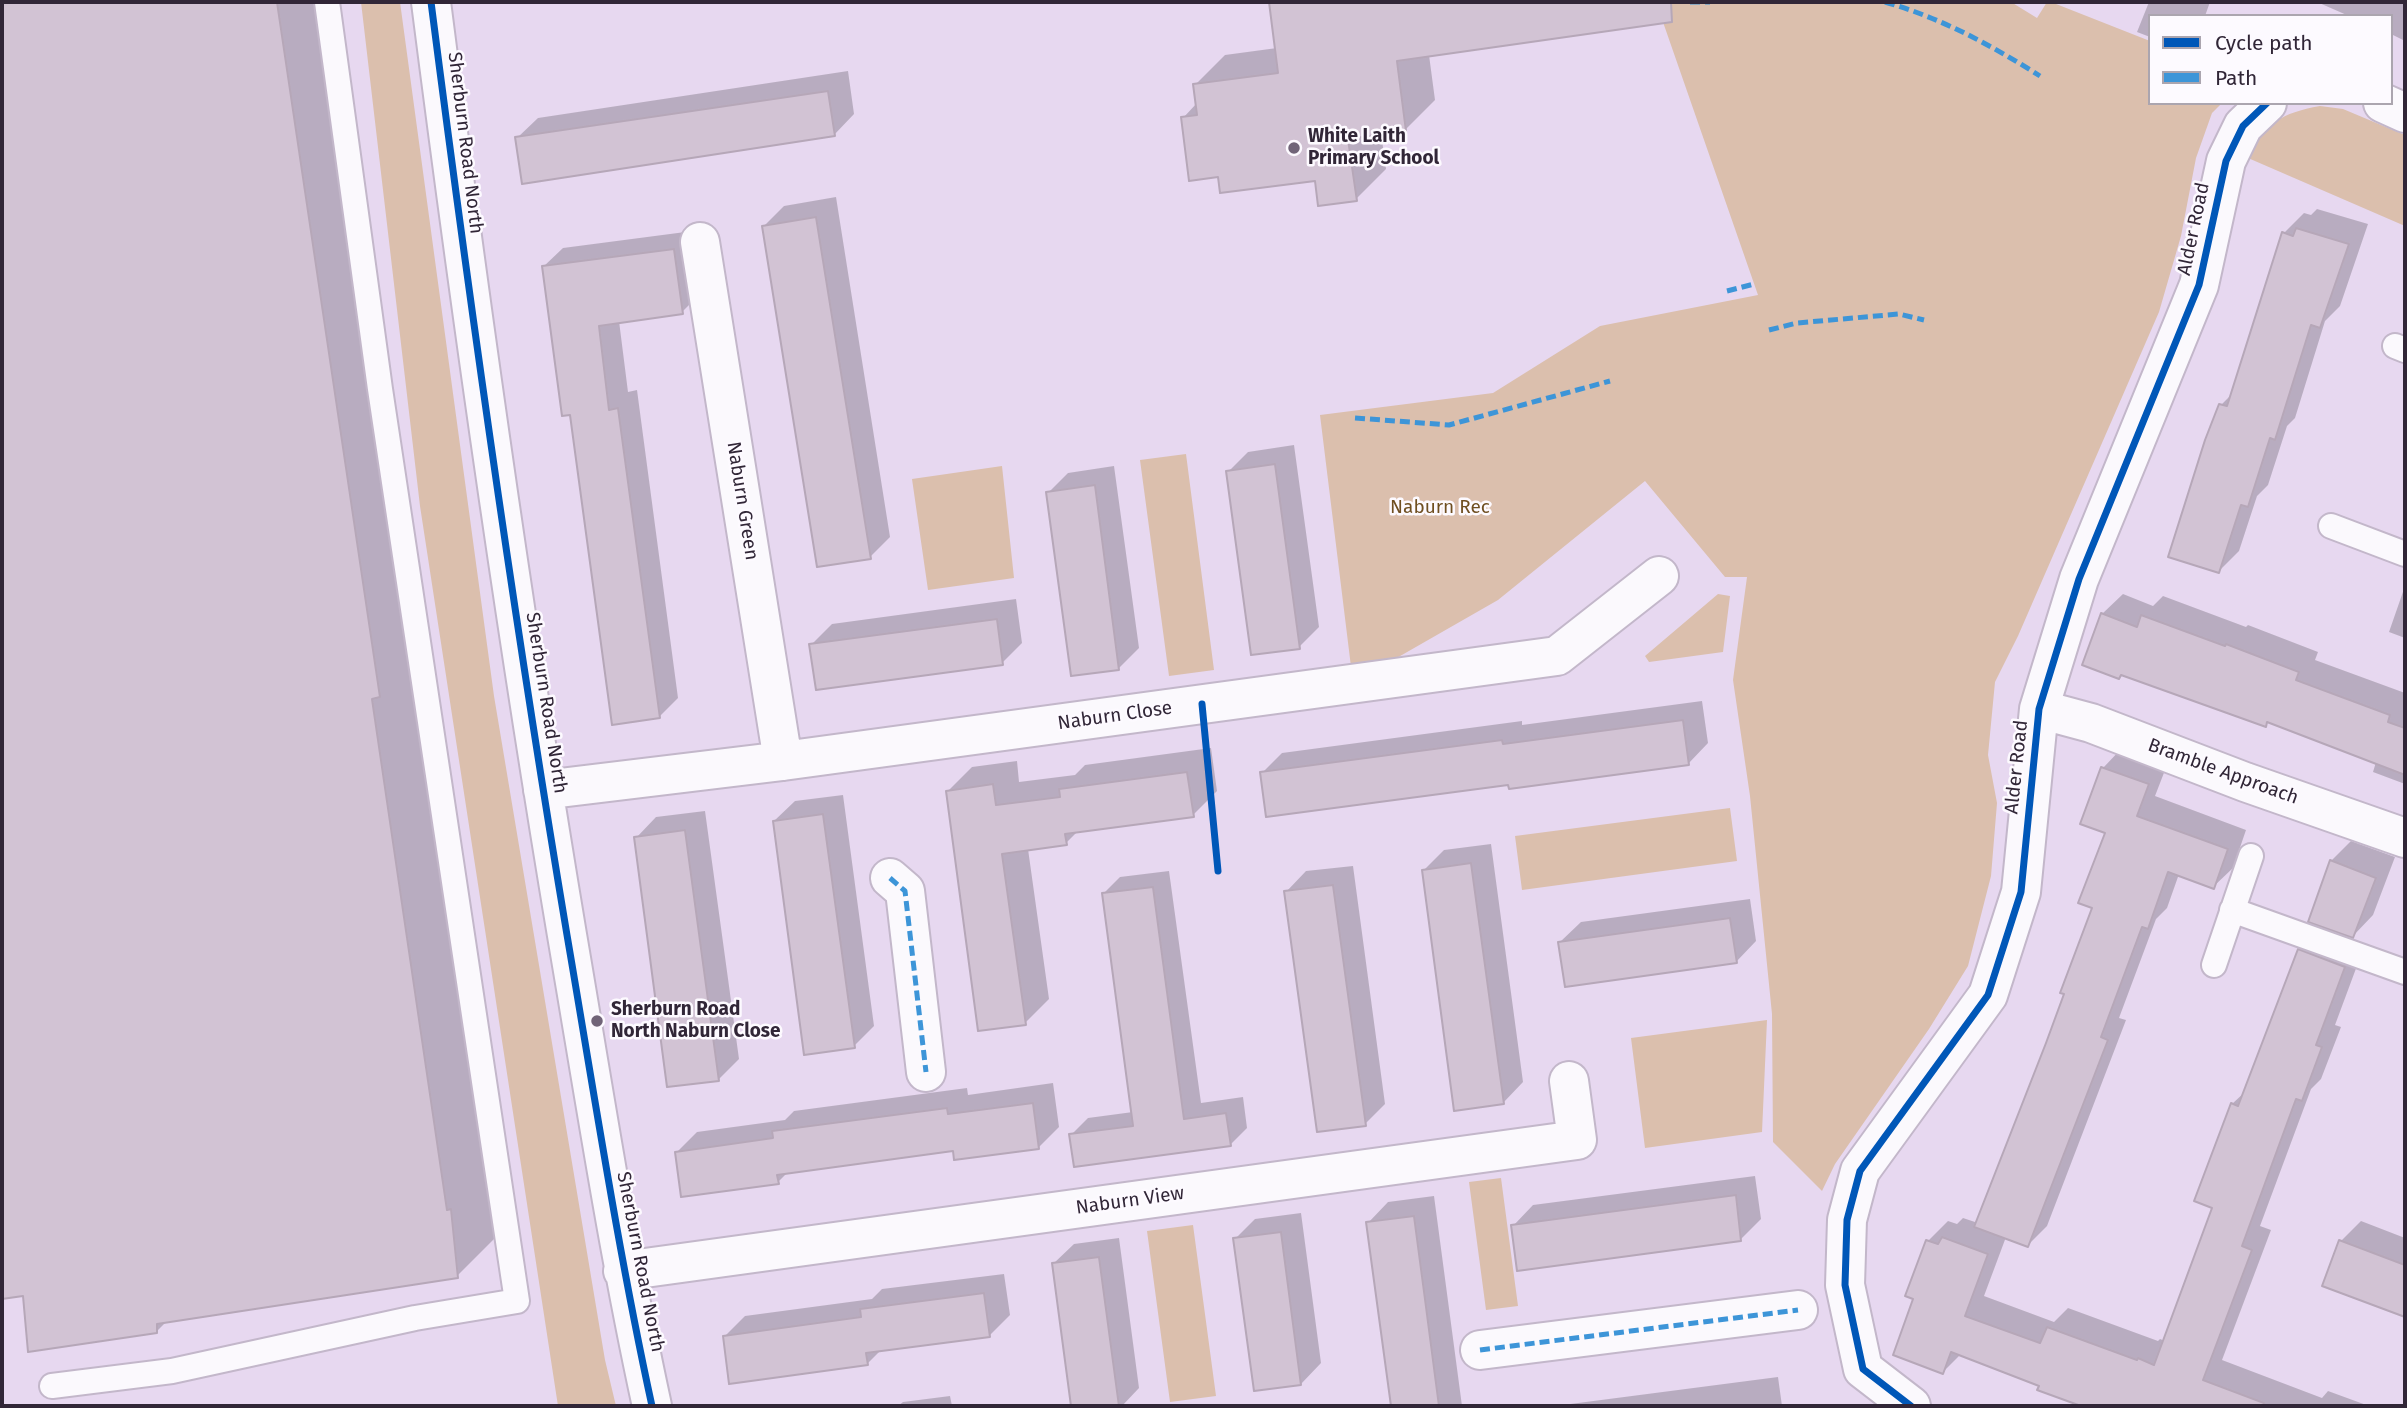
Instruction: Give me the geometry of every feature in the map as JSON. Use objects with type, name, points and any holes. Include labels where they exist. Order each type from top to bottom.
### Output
[{"type":"street","name":"Sherburn Road North","points":[[431,2],[464,256],[543,790],[624,1271],[652,1406]]},
{"type":"street","name":"Alder Road","points":[[1911,1406],[1863,1369],[1845,1285],[1847,1220],[1860,1171],[1988,995],[2021,892],[2039,709],[2079,579],[2199,285],[2225,161],[2243,126],[2265,105]]},
{"type":"street","points":[[2387,105],[2405,113]]},
{"type":"street","name":"Naburn Green","points":[[700,242],[783,761]]},
{"type":"street","name":"Naburn Close","points":[[543,790],[783,761],[1557,656],[1660,576]]},
{"type":"street","name":"Bramble Approach","points":[[2039,709],[2091,723],[2245,782],[2405,838]]},
{"type":"street","points":[[890,878],[905,891],[926,1072]]},
{"type":"street","name":"Naburn View","points":[[624,1271],[1577,1140],[1569,1081]]},
{"type":"street","points":[[1480,1350],[1798,1310]]},
{"type":"lane","points":[[52,1386],[173,1371],[415,1318],[517,1301],[380,389],[327,2]]},
{"type":"lane","points":[[2331,526],[2405,554]]},
{"type":"lane","points":[[2214,965],[2251,856]]},
{"type":"lane","points":[[2232,910],[2405,972]]},
{"type":"green space","points":[[361,2],[400,2],[494,696],[605,1360],[616,1406],[558,1406],[420,506]]},
{"type":"green space","name":"Naburn Rec","points":[[1656,2],[2011,2],[2037,18],[2047,2],[2051,2],[2148,40],[2148,105],[2220,105],[2212,113],[2196,158],[2181,236],[2159,312],[2018,636],[1995,682],[1988,755],[1997,803],[1991,876],[1968,966],[1929,1029],[1835,1164],[1822,1191],[1773,1142],[1772,1014],[1750,796],[1733,680],[1747,577],[1725,577],[1645,481],[1498,600],[1353,683],[1320,415],[1493,393],[1600,326],[1758,295]]},
{"type":"green space","points":[[2320,106],[2343,109],[2405,135],[2405,226],[2248,158],[2261,136],[2276,122],[2295,112]]},
{"type":"green space","points":[[1186,454],[1214,670],[1169,676],[1140,460]]},
{"type":"green space","points":[[1002,466],[1014,578],[928,590],[912,479]]},
{"type":"green space","points":[[1718,594],[1730,596],[1723,652],[1649,662],[1645,656]]},
{"type":"green space","points":[[1730,808],[1737,861],[1522,890],[1515,836]]},
{"type":"green space","points":[[1767,1020],[1762,1132],[1645,1148],[1631,1038]]},
{"type":"green space","points":[[1501,1178],[1518,1306],[1486,1310],[1469,1182]]},
{"type":"green space","points":[[1193,1225],[1216,1396],[1170,1402],[1147,1231]]},
{"type":"building","points":[[2,2],[277,2],[380,697],[372,699],[447,1210],[451,1209],[458,1278],[157,1324],[157,1333],[28,1352],[23,1296],[2,1299]]},
{"type":"building","points":[[1269,2],[1671,2],[1672,22],[1397,61],[1406,131],[1348,139],[1357,201],[1318,206],[1315,181],[1220,193],[1218,177],[1189,181],[1181,117],[1197,115],[1193,84],[1278,73]]},
{"type":"building","points":[[828,91],[835,136],[522,184],[515,137]]},
{"type":"building","points":[[816,217],[871,559],[817,567],[762,226]]},
{"type":"building","points":[[2296,228],[2349,244],[2320,328],[2311,325],[2275,440],[2270,438],[2248,507],[2241,505],[2219,573],[2168,557],[2219,404],[2227,406],[2282,232],[2293,236]]},
{"type":"building","points":[[674,249],[683,314],[599,326],[609,410],[618,408],[660,718],[612,725],[570,415],[562,416],[542,266]]},
{"type":"building","points":[[1275,464],[1300,649],[1251,655],[1226,471]]},
{"type":"building","points":[[1095,485],[1119,670],[1071,676],[1046,492]]},
{"type":"building","points":[[2101,613],[2137,627],[2141,615],[2225,646],[2226,644],[2299,672],[2296,680],[2390,715],[2388,722],[2405,728],[2405,775],[2267,722],[2266,727],[2121,675],[2119,679],[2082,665]]},
{"type":"building","points":[[997,619],[1003,665],[816,690],[809,644]]},
{"type":"building","points":[[1683,720],[1689,765],[1509,789],[1508,785],[1266,817],[1260,772],[1502,740],[1503,744]]},
{"type":"building","points":[[2101,767],[2149,784],[2137,816],[2228,849],[2214,889],[2168,872],[2148,929],[2142,927],[2101,1037],[2108,1040],[2028,1247],[1974,1227],[2046,1043],[2064,994],[2060,993],[2092,908],[2078,903],[2105,833],[2080,824]]},
{"type":"building","points":[[1187,772],[1194,817],[1065,834],[1067,845],[1002,854],[1026,1025],[978,1031],[946,791],[993,784],[996,805],[1060,797],[1059,789]]},
{"type":"building","points":[[823,814],[855,1048],[804,1055],[773,821]]},
{"type":"building","points":[[685,830],[719,1081],[667,1087],[634,837]]},
{"type":"building","points":[[2330,860],[2376,878],[2353,938],[2308,922]]},
{"type":"building","points":[[1471,863],[1504,1104],[1454,1111],[1422,870]]},
{"type":"building","points":[[1333,885],[1366,1126],[1317,1132],[1284,891]]},
{"type":"building","points":[[1153,887],[1184,1119],[1226,1113],[1231,1146],[1074,1167],[1069,1134],[1133,1126],[1102,893]]},
{"type":"building","points":[[1730,918],[1737,963],[1565,987],[1558,942]]},
{"type":"building","points":[[2298,949],[2345,967],[2316,1045],[2322,1047],[2302,1101],[2296,1099],[2242,1246],[2252,1250],[2203,1380],[2264,1403],[2263,1406],[2081,1406],[2037,1390],[2039,1386],[1951,1352],[1943,1374],[1893,1355],[1913,1299],[1905,1296],[1926,1240],[1938,1244],[1942,1237],[1988,1254],[1965,1316],[2040,1343],[2047,1327],[2154,1365],[2212,1208],[2194,1201],[2231,1103],[2238,1106]]},
{"type":"building","points":[[1033,1103],[1039,1149],[954,1160],[953,1151],[777,1175],[779,1184],[681,1197],[675,1152],[773,1138],[772,1131],[947,1108],[948,1114]]},
{"type":"building","points":[[1736,1195],[1741,1241],[1517,1271],[1511,1225]]},
{"type":"building","points":[[1414,1216],[1439,1406],[1391,1406],[1366,1222]]},
{"type":"building","points":[[1281,1232],[1301,1385],[1254,1391],[1233,1238]]},
{"type":"building","points":[[2339,1240],[2405,1265],[2405,1317],[2322,1286]]},
{"type":"building","points":[[1099,1257],[1119,1406],[1071,1406],[1052,1263]]},
{"type":"building","points":[[984,1293],[990,1337],[866,1353],[868,1365],[729,1384],[723,1336],[861,1317],[860,1309]]},
{"type":"marked path","points":[[1690,2],[1710,2]]},
{"type":"marked path","points":[[1885,2],[1965,33],[2040,76]]},
{"type":"marked path","points":[[1727,291],[1754,284]]},
{"type":"marked path","points":[[1769,330],[1797,323],[1899,314],[1924,320]]},
{"type":"marked path","points":[[1355,418],[1449,425],[1610,381]]},
{"type":"marked path","points":[[890,878],[905,891],[926,1072]]},
{"type":"marked path","points":[[1480,1350],[1798,1310]]},
{"type":"cycle path","points":[[431,2],[478,353],[529,702],[607,1171],[652,1406]]},
{"type":"cycle path","points":[[1911,1406],[1863,1369],[1845,1285],[1847,1220],[1860,1171],[1988,995],[2021,892],[2039,709],[2079,579],[2199,285],[2226,161],[2243,126],[2265,105]]},
{"type":"cycle path","points":[[1202,704],[1218,871]]},
{"type":"place","name":"White Laith Primary School","points":[[1294,148]]},
{"type":"place","name":"Sherburn Road North Naburn Close","points":[[597,1021]]}]
